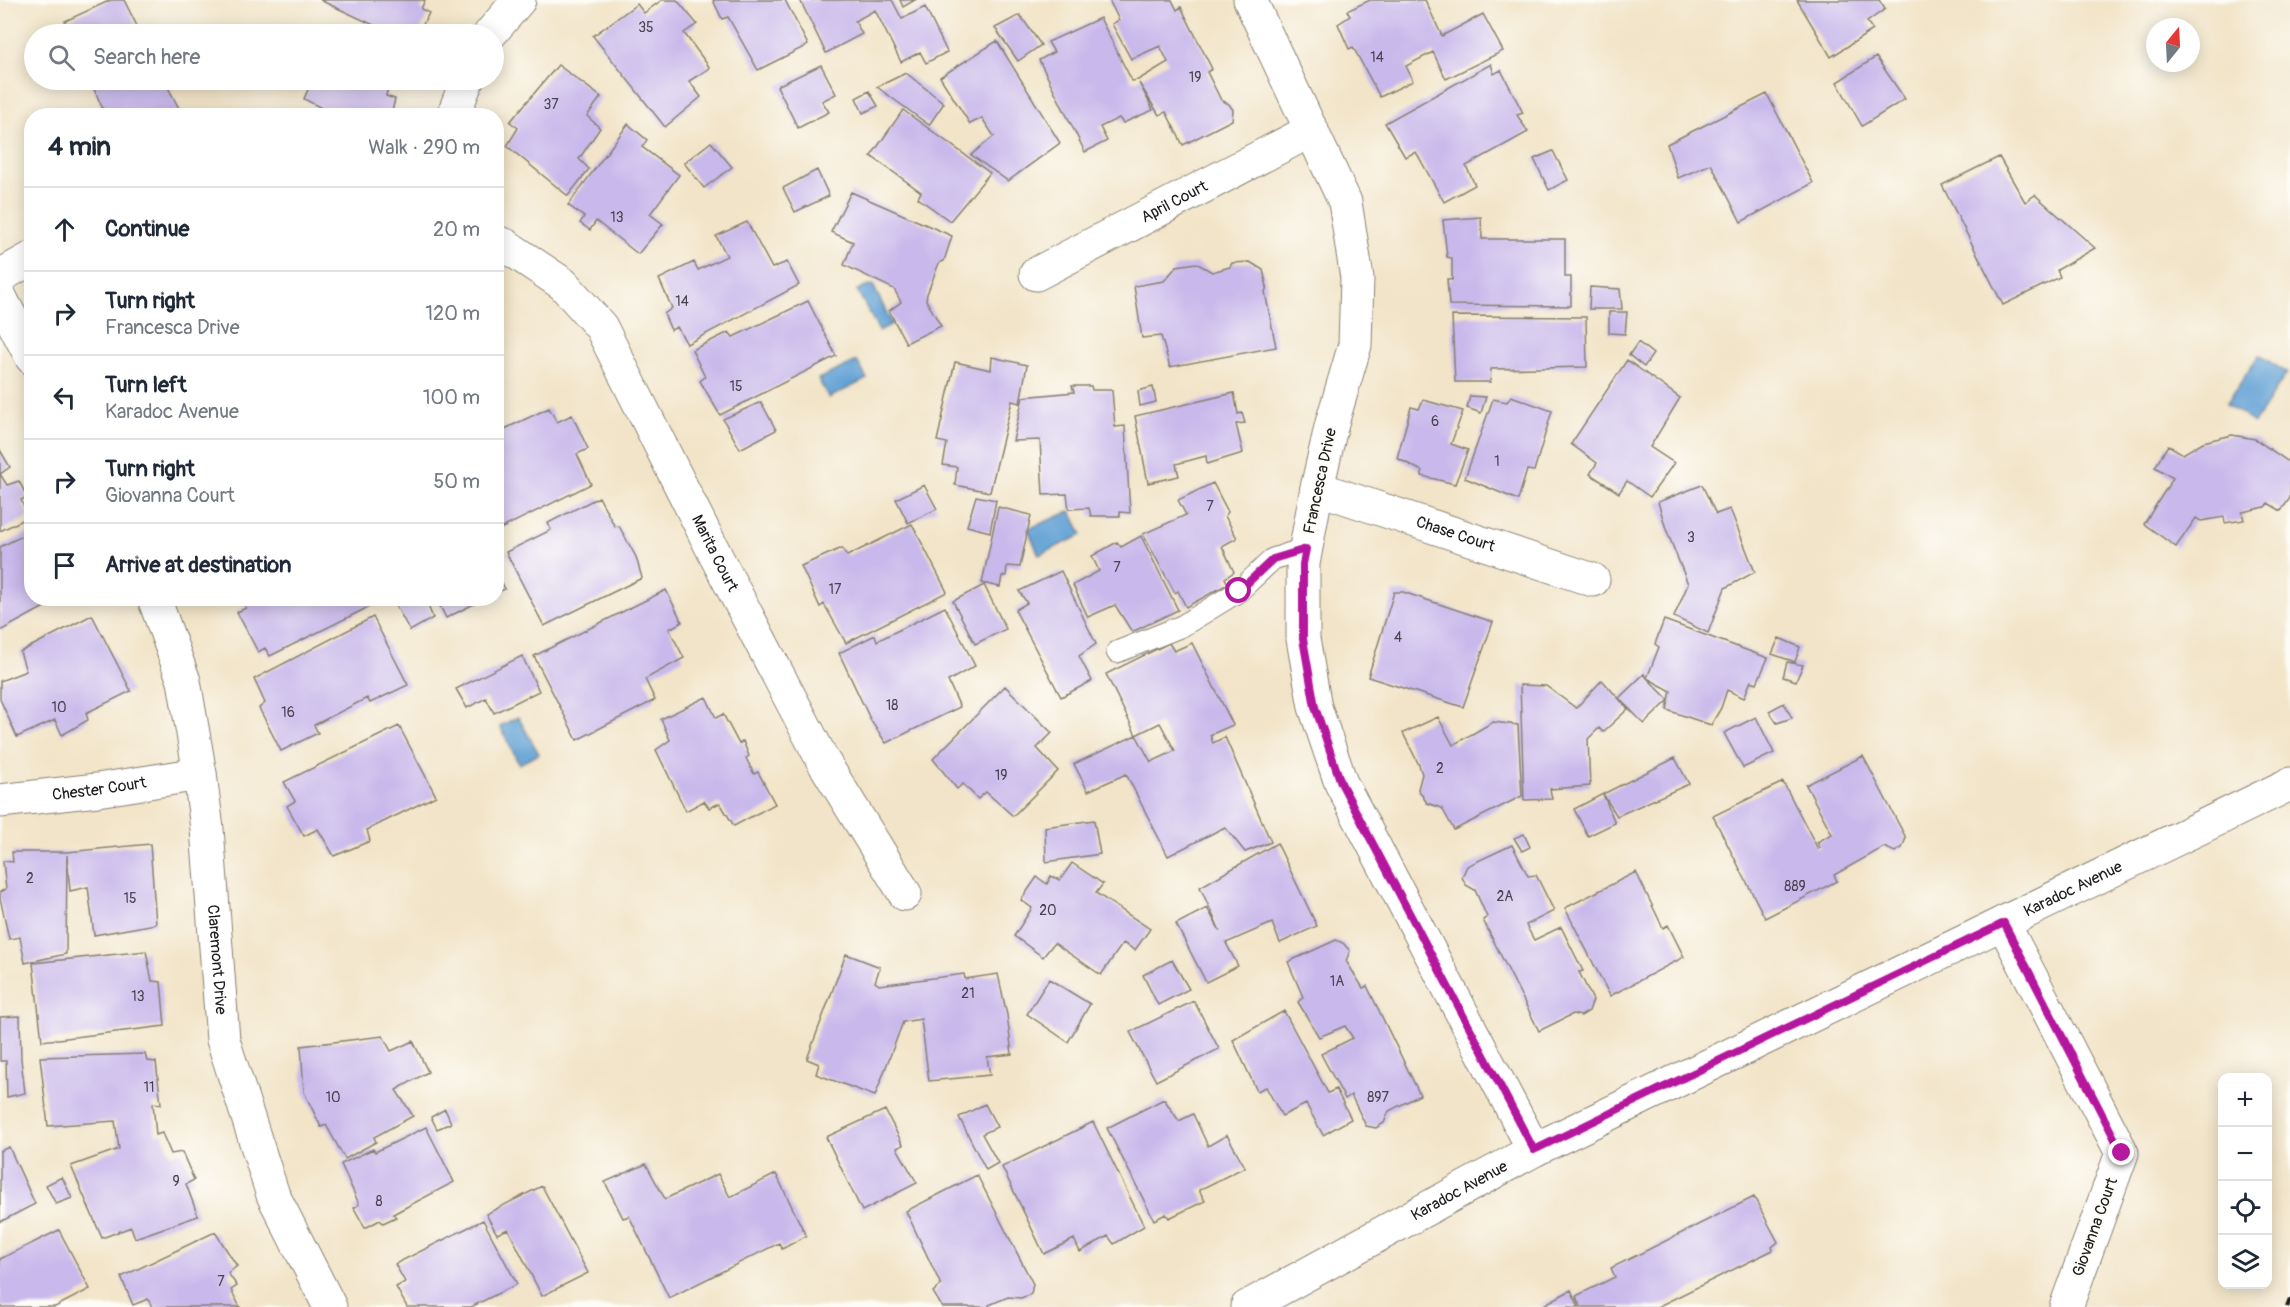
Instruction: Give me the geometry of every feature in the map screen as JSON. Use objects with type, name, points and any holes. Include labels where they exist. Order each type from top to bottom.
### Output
[{"type":"street","points":[[499,24],[519,0]]},
{"type":"street","name":"Francesca Drive","points":[[1250,0],[1345,202],[1357,278],[1355,345],[1332,423],[1303,564],[1303,639],[1315,707],[1341,783],[1534,1150]]},
{"type":"street","points":[[456,108],[463,90]]},
{"type":"street","name":"April Court","points":[[1036,274],[1312,130]]},
{"type":"street","name":"Marita Court","points":[[504,247],[563,284],[601,327],[718,560],[823,761],[904,894]]},
{"type":"street","points":[[0,276],[24,262]]},
{"type":"street","points":[[0,297],[24,343]]},
{"type":"street","name":"Chase Court","points":[[1317,488],[1593,580]]},
{"type":"street","name":"Claremont Drive","points":[[157,606],[184,681],[200,774],[207,829],[223,1040],[273,1195],[330,1307]]},
{"type":"street","name":"Chester Court","points":[[0,801],[97,790],[200,774]]},
{"type":"street","name":"Karadoc Avenue","points":[[1246,1307],[1534,1150],[2290,784]]},
{"type":"street","name":"Giovanna Court","points":[[2004,923],[2122,1153],[2066,1307]]},
{"type":"lane","points":[[1117,652],[1182,626],[1239,591],[1273,559],[1306,549]]},
{"type":"water","points":[[873,285],[892,324],[879,331],[857,290]]},
{"type":"water","points":[[2259,355],[2287,373],[2254,423],[2226,404]]},
{"type":"water","points":[[857,361],[867,379],[829,398],[818,379]]},
{"type":"water","points":[[1071,511],[1082,535],[1039,555],[1028,529]]},
{"type":"water","points":[[518,717],[539,754],[519,764],[500,726]]},
{"type":"building","points":[[111,0],[124,0],[136,24],[66,24],[65,21]]},
{"type":"building","points":[[320,0],[425,0],[421,9],[429,13],[423,24],[372,24]]},
{"type":"building","points":[[662,0],[677,0],[697,24],[684,33],[710,68],[689,81],[701,97],[665,127],[593,36],[637,4],[644,13]]},
{"type":"building","points":[[713,0],[785,0],[808,45],[758,70],[728,17],[722,19]]},
{"type":"building","points":[[800,0],[892,0],[902,19],[925,7],[947,52],[926,63],[920,52],[901,62],[875,10],[855,21],[862,34],[826,53]]},
{"type":"building","points":[[900,0],[915,0],[903,7]]},
{"type":"building","points":[[1109,0],[1172,0],[1177,10],[1181,7],[1212,69],[1207,72],[1221,100],[1229,104],[1233,110],[1232,120],[1183,145],[1166,112],[1159,115],[1139,83],[1153,110],[1123,123],[1119,118],[1100,127],[1107,141],[1085,152],[1039,60],[1054,52],[1048,42],[1100,18],[1132,81],[1138,80],[1168,62],[1160,46],[1131,59],[1112,24],[1119,20]]},
{"type":"building","points":[[1370,0],[1425,0],[1442,36],[1483,14],[1503,51],[1446,79],[1433,52],[1406,66],[1413,81],[1380,97],[1353,47],[1349,49],[1338,24],[1350,16],[1347,11]]},
{"type":"building","points":[[1797,0],[1879,0],[1885,9],[1867,22],[1873,30],[1831,57]]},
{"type":"building","points":[[1020,15],[1041,45],[1018,61],[995,28]]},
{"type":"building","points":[[997,41],[1060,143],[1008,181],[971,155],[994,136],[982,118],[970,124],[940,77]]},
{"type":"building","points":[[1876,57],[1905,99],[1862,126],[1837,82]]},
{"type":"building","points":[[1491,64],[1494,74],[1501,70],[1523,113],[1517,115],[1528,132],[1466,166],[1475,185],[1444,202],[1416,152],[1405,157],[1385,123]]},
{"type":"building","points":[[558,65],[601,97],[587,116],[600,128],[579,159],[589,169],[568,196],[507,146],[518,128],[510,122]]},
{"type":"building","points":[[821,65],[836,94],[822,101],[829,112],[798,128],[777,86]]},
{"type":"building","points":[[906,73],[944,103],[929,125],[877,87]]},
{"type":"building","points":[[94,90],[169,90],[179,108],[102,108]]},
{"type":"building","points":[[308,90],[387,90],[386,96],[395,99],[393,108],[321,108],[304,99]]},
{"type":"building","points":[[869,91],[878,106],[863,113],[856,98]]},
{"type":"building","points":[[1767,94],[1813,183],[1741,222],[1711,164],[1678,178],[1667,144]]},
{"type":"building","points":[[903,110],[990,173],[950,221],[918,198],[921,192],[871,156]]},
{"type":"building","points":[[628,124],[647,140],[642,147],[679,175],[650,214],[663,224],[638,254],[596,221],[590,230],[580,223],[584,217],[568,205]]},
{"type":"building","points":[[711,142],[732,167],[704,188],[684,163]]},
{"type":"building","points":[[1553,151],[1568,180],[1549,190],[1534,159]]},
{"type":"building","points":[[1999,157],[2025,202],[2035,195],[2095,248],[2057,270],[2060,277],[2003,305],[1942,185]]},
{"type":"building","points":[[817,170],[829,196],[795,212],[783,188]]},
{"type":"building","points":[[851,192],[952,236],[944,261],[939,263],[926,300],[941,326],[906,343],[889,311],[901,302],[894,289],[844,265],[853,242],[831,232]]},
{"type":"building","points":[[1481,217],[1482,239],[1565,239],[1565,277],[1571,277],[1571,306],[1449,305],[1447,279],[1452,280],[1452,258],[1447,257],[1443,220]]},
{"type":"building","points":[[747,222],[772,268],[787,262],[799,285],[687,344],[677,327],[671,330],[664,314],[672,308],[659,279],[694,262],[698,270],[727,256],[716,236]]},
{"type":"building","points":[[1250,262],[1263,270],[1276,347],[1170,367],[1161,336],[1142,338],[1134,286],[1164,281],[1177,266],[1196,263],[1212,272],[1230,267],[1232,263]]},
{"type":"building","points":[[1590,287],[1620,289],[1622,309],[1589,309]]},
{"type":"building","points":[[808,301],[836,356],[720,415],[700,381],[705,377],[692,350],[729,332],[733,337]]},
{"type":"building","points":[[1609,312],[1627,312],[1625,334],[1609,333]]},
{"type":"building","points":[[1452,316],[1586,317],[1587,367],[1491,369],[1490,382],[1455,382]]},
{"type":"building","points":[[1638,342],[1653,354],[1644,367],[1629,355]]},
{"type":"building","points":[[992,357],[1027,365],[1020,403],[1012,401],[990,492],[955,485],[957,467],[943,465],[947,443],[937,441],[955,362],[991,370]]},
{"type":"building","points":[[1627,360],[1680,398],[1650,447],[1674,463],[1650,497],[1627,481],[1619,493],[1590,474],[1597,463],[1571,444]]},
{"type":"building","points":[[1072,386],[1091,386],[1092,390],[1112,390],[1115,427],[1125,426],[1130,513],[1120,512],[1120,516],[1091,516],[1089,508],[1069,509],[1067,494],[1043,495],[1040,440],[1013,441],[1023,397],[1074,392]]},
{"type":"building","points":[[1153,387],[1156,402],[1140,406],[1138,391]]},
{"type":"building","points":[[1234,393],[1238,414],[1242,413],[1245,423],[1236,424],[1243,453],[1207,464],[1206,456],[1176,464],[1179,476],[1148,483],[1135,416]]},
{"type":"building","points":[[1470,396],[1486,397],[1481,413],[1467,408]]},
{"type":"building","points":[[1511,396],[1552,411],[1534,471],[1527,470],[1518,500],[1465,478],[1493,399],[1507,402]]},
{"type":"building","points":[[1423,400],[1463,411],[1451,444],[1468,450],[1455,484],[1422,476],[1422,471],[1397,458],[1411,407],[1419,409]]},
{"type":"building","points":[[761,402],[776,430],[740,449],[723,419]]},
{"type":"building","points":[[549,408],[557,422],[572,415],[588,449],[577,454],[591,484],[504,527],[504,429]]},
{"type":"building","points":[[2232,435],[2255,439],[2290,463],[2290,498],[2281,511],[2268,503],[2265,507],[2242,512],[2244,520],[2225,523],[2224,517],[2201,521],[2196,518],[2176,547],[2144,524],[2173,478],[2155,467],[2168,445],[2183,454],[2203,442]]},
{"type":"building","points":[[0,450],[10,467],[0,474]]},
{"type":"building","points":[[0,474],[7,485],[19,481],[24,491],[24,498],[21,500],[24,506],[24,519],[0,531]]},
{"type":"building","points":[[1213,483],[1228,512],[1225,516],[1237,538],[1222,546],[1234,572],[1225,578],[1228,584],[1186,607],[1178,591],[1175,593],[1143,534],[1186,515],[1178,500]]},
{"type":"building","points":[[924,485],[937,509],[908,523],[896,499]]},
{"type":"building","points":[[1702,485],[1716,514],[1730,509],[1755,572],[1725,588],[1708,633],[1674,617],[1688,584],[1658,502]]},
{"type":"building","points":[[976,496],[996,500],[990,532],[967,526]]},
{"type":"building","points":[[599,497],[615,527],[619,526],[636,557],[642,578],[544,626],[506,552],[551,530],[548,523]]},
{"type":"building","points":[[998,507],[1031,515],[1020,567],[1007,566],[1006,576],[1002,576],[1000,587],[982,583]]},
{"type":"building","points":[[912,524],[947,592],[846,643],[824,604],[820,607],[801,566],[842,548],[847,556]]},
{"type":"building","points":[[24,535],[24,606],[46,606],[0,631],[0,547]]},
{"type":"building","points":[[1141,536],[1178,610],[1132,632],[1115,605],[1088,617],[1073,585],[1099,571],[1092,556],[1117,542],[1121,547]]},
{"type":"building","points":[[1061,571],[1096,644],[1079,656],[1092,681],[1061,697],[1015,610],[1027,603],[1019,591]]},
{"type":"building","points":[[984,585],[1006,629],[975,644],[953,601]]},
{"type":"building","points":[[666,590],[682,622],[669,629],[684,658],[645,679],[655,700],[577,740],[534,656]]},
{"type":"building","points":[[1394,592],[1403,592],[1493,622],[1463,707],[1368,677]]},
{"type":"building","points":[[245,606],[371,606],[270,656],[265,648],[258,652],[237,612],[246,608]]},
{"type":"building","points":[[396,606],[428,606],[433,618],[410,631]]},
{"type":"building","points":[[440,606],[470,606],[446,618]]},
{"type":"building","points":[[945,607],[975,666],[948,681],[960,707],[886,743],[871,721],[839,653],[875,635],[877,641]]},
{"type":"building","points":[[92,615],[131,691],[86,713],[88,720],[62,735],[55,720],[17,737],[0,699],[0,681],[26,671],[20,652]]},
{"type":"building","points":[[373,617],[408,685],[370,703],[367,698],[314,725],[318,733],[281,751],[259,708],[265,703],[254,679]]},
{"type":"building","points":[[1664,620],[1768,658],[1757,683],[1751,681],[1744,698],[1727,690],[1721,708],[1711,725],[1667,710],[1671,691],[1647,678],[1659,647],[1655,644]]},
{"type":"building","points":[[1779,638],[1800,647],[1795,662],[1772,654]]},
{"type":"building","points":[[1169,643],[1174,651],[1192,643],[1233,725],[1210,735],[1213,743],[1225,737],[1271,842],[1245,852],[1225,827],[1168,856],[1126,774],[1088,791],[1074,764],[1136,735],[1106,674]],"holes":[[[1160,723],[1175,751],[1151,762],[1136,735]]]},
{"type":"building","points":[[522,656],[539,691],[494,713],[486,698],[467,708],[456,689]]},
{"type":"building","points":[[1787,662],[1803,665],[1796,681],[1783,677]]},
{"type":"building","points":[[1644,674],[1669,700],[1644,724],[1619,698]]},
{"type":"building","points":[[1602,680],[1628,709],[1603,732],[1599,728],[1588,739],[1590,786],[1550,789],[1552,799],[1524,800],[1520,685],[1546,686],[1576,708]]},
{"type":"building","points":[[1005,686],[1052,733],[1037,748],[1058,771],[1013,816],[986,792],[978,799],[963,784],[957,789],[933,759]]},
{"type":"building","points":[[706,697],[716,718],[723,714],[739,744],[743,741],[749,756],[746,758],[754,774],[758,772],[775,804],[734,826],[720,803],[709,808],[704,801],[686,811],[656,750],[670,740],[661,719]]},
{"type":"building","points":[[1784,703],[1792,718],[1777,723],[1769,711]]},
{"type":"building","points":[[1438,717],[1453,745],[1493,722],[1518,725],[1522,796],[1454,830],[1442,808],[1427,803],[1418,789],[1422,774],[1403,733]]},
{"type":"building","points":[[1756,717],[1774,753],[1743,768],[1724,733]]},
{"type":"building","points":[[399,726],[436,796],[367,830],[370,841],[334,856],[318,829],[304,836],[287,806],[295,801],[284,782]]},
{"type":"building","points":[[1863,756],[1906,838],[1902,848],[1895,852],[1884,847],[1834,875],[1837,881],[1765,918],[1713,816],[1783,782],[1818,849],[1820,848],[1817,842],[1832,834],[1806,785]]},
{"type":"building","points":[[1675,758],[1689,784],[1617,816],[1603,794]]},
{"type":"building","points":[[1603,794],[1615,823],[1588,836],[1574,809]]},
{"type":"building","points":[[1094,820],[1100,854],[1046,862],[1045,827]]},
{"type":"building","points":[[1524,834],[1530,847],[1522,851],[1514,838]]},
{"type":"building","points":[[1277,843],[1317,926],[1280,943],[1272,923],[1226,943],[1238,966],[1206,982],[1176,924],[1207,908],[1220,931],[1200,887]]},
{"type":"building","points":[[150,844],[156,924],[94,935],[88,887],[70,891],[67,855],[66,954],[25,963],[20,937],[9,939],[0,898],[0,892],[6,889],[3,861],[13,862],[12,852],[67,852]]},
{"type":"building","points":[[1512,845],[1528,876],[1536,875],[1554,911],[1526,925],[1534,940],[1561,927],[1583,971],[1579,972],[1593,1000],[1589,1011],[1581,1016],[1573,1014],[1539,1031],[1483,920],[1487,917],[1475,890],[1466,885],[1462,877],[1467,866]]},
{"type":"building","points":[[1072,863],[1103,884],[1096,893],[1150,929],[1135,950],[1123,943],[1101,975],[1054,943],[1043,957],[1014,936],[1032,908],[1021,900],[1037,877],[1047,884],[1051,876],[1060,880]]},
{"type":"building","points":[[1636,872],[1663,928],[1668,925],[1684,957],[1610,996],[1565,908]]},
{"type":"building","points":[[1336,940],[1343,943],[1350,951],[1346,961],[1363,988],[1367,986],[1420,1095],[1389,1111],[1384,1123],[1376,1128],[1366,1126],[1351,1095],[1345,1099],[1321,1054],[1353,1038],[1345,1026],[1319,1037],[1298,1002],[1303,997],[1288,962]]},
{"type":"building","points":[[146,951],[152,981],[161,982],[165,1026],[42,1041],[33,963]]},
{"type":"building","points":[[846,954],[880,967],[875,982],[879,985],[964,974],[965,979],[998,974],[1012,1054],[987,1057],[990,1075],[929,1081],[921,1019],[903,1022],[875,1096],[816,1074],[819,1064],[807,1059]]},
{"type":"building","points":[[1172,960],[1189,989],[1158,1005],[1143,975]]},
{"type":"building","points":[[1049,979],[1090,1004],[1068,1042],[1027,1014]]},
{"type":"building","points":[[1194,1001],[1219,1049],[1156,1081],[1130,1032]]},
{"type":"building","points":[[1284,1011],[1328,1093],[1336,1089],[1351,1119],[1323,1135],[1306,1104],[1282,1116],[1266,1087],[1257,1091],[1233,1040]]},
{"type":"building","points":[[20,1016],[25,1093],[7,1097],[6,1061],[0,1061],[0,1017]]},
{"type":"building","points":[[383,1036],[391,1051],[413,1041],[428,1072],[396,1090],[413,1116],[374,1137],[376,1142],[345,1159],[326,1125],[321,1127],[304,1092],[301,1046]]},
{"type":"building","points":[[145,1054],[147,1061],[156,1062],[161,1104],[153,1103],[156,1135],[162,1133],[171,1154],[182,1152],[194,1180],[186,1184],[198,1216],[135,1238],[131,1227],[102,1238],[71,1166],[119,1149],[115,1121],[48,1126],[40,1057]]},
{"type":"building","points":[[1164,1099],[1179,1121],[1193,1114],[1208,1146],[1227,1135],[1245,1167],[1199,1190],[1205,1201],[1169,1218],[1166,1214],[1154,1220],[1107,1128]]},
{"type":"building","points":[[985,1104],[997,1127],[982,1134],[998,1163],[986,1170],[959,1117]]},
{"type":"building","points":[[445,1109],[451,1123],[437,1129],[431,1117]]},
{"type":"building","points":[[885,1110],[903,1145],[897,1148],[917,1183],[862,1211],[826,1137]]},
{"type":"building","points":[[1093,1122],[1144,1226],[1114,1244],[1108,1236],[1080,1252],[1074,1239],[1044,1254],[1002,1167]]},
{"type":"building","points":[[426,1127],[454,1182],[393,1214],[396,1217],[383,1223],[380,1220],[365,1228],[354,1208],[359,1204],[341,1164],[373,1149],[375,1152]]},
{"type":"building","points":[[9,1147],[35,1204],[0,1222],[0,1151]]},
{"type":"building","points":[[646,1164],[665,1199],[718,1174],[730,1197],[776,1174],[806,1236],[782,1249],[779,1243],[669,1298],[629,1216],[623,1218],[605,1182]]},
{"type":"building","points":[[977,1175],[1033,1284],[1031,1294],[1021,1298],[1008,1297],[989,1307],[942,1307],[933,1292],[941,1285],[906,1211]]},
{"type":"building","points":[[62,1177],[72,1198],[56,1204],[46,1185]]},
{"type":"building","points":[[542,1186],[588,1273],[542,1296],[508,1229],[497,1234],[486,1214]]},
{"type":"building","points":[[1754,1197],[1778,1242],[1772,1247],[1773,1250],[1657,1307],[1581,1307],[1576,1296],[1615,1277],[1611,1268]]},
{"type":"building","points":[[483,1220],[517,1284],[471,1307],[407,1307],[396,1287],[405,1282],[395,1264]]},
{"type":"building","points":[[59,1230],[90,1289],[55,1307],[0,1307],[0,1259]]},
{"type":"building","points":[[215,1232],[237,1266],[228,1273],[237,1286],[231,1290],[240,1307],[152,1307],[148,1299],[133,1305],[121,1277]]},
{"type":"building","points":[[1571,1290],[1579,1307],[1540,1307]]},
{"type":"railway","points":[[2287,1307],[2290,1299]]},
{"type":"route","points":[[1239,591],[1273,559],[1306,549],[1303,564],[1303,639],[1315,707],[1341,783],[1534,1150],[2004,923],[2122,1153]]}]
